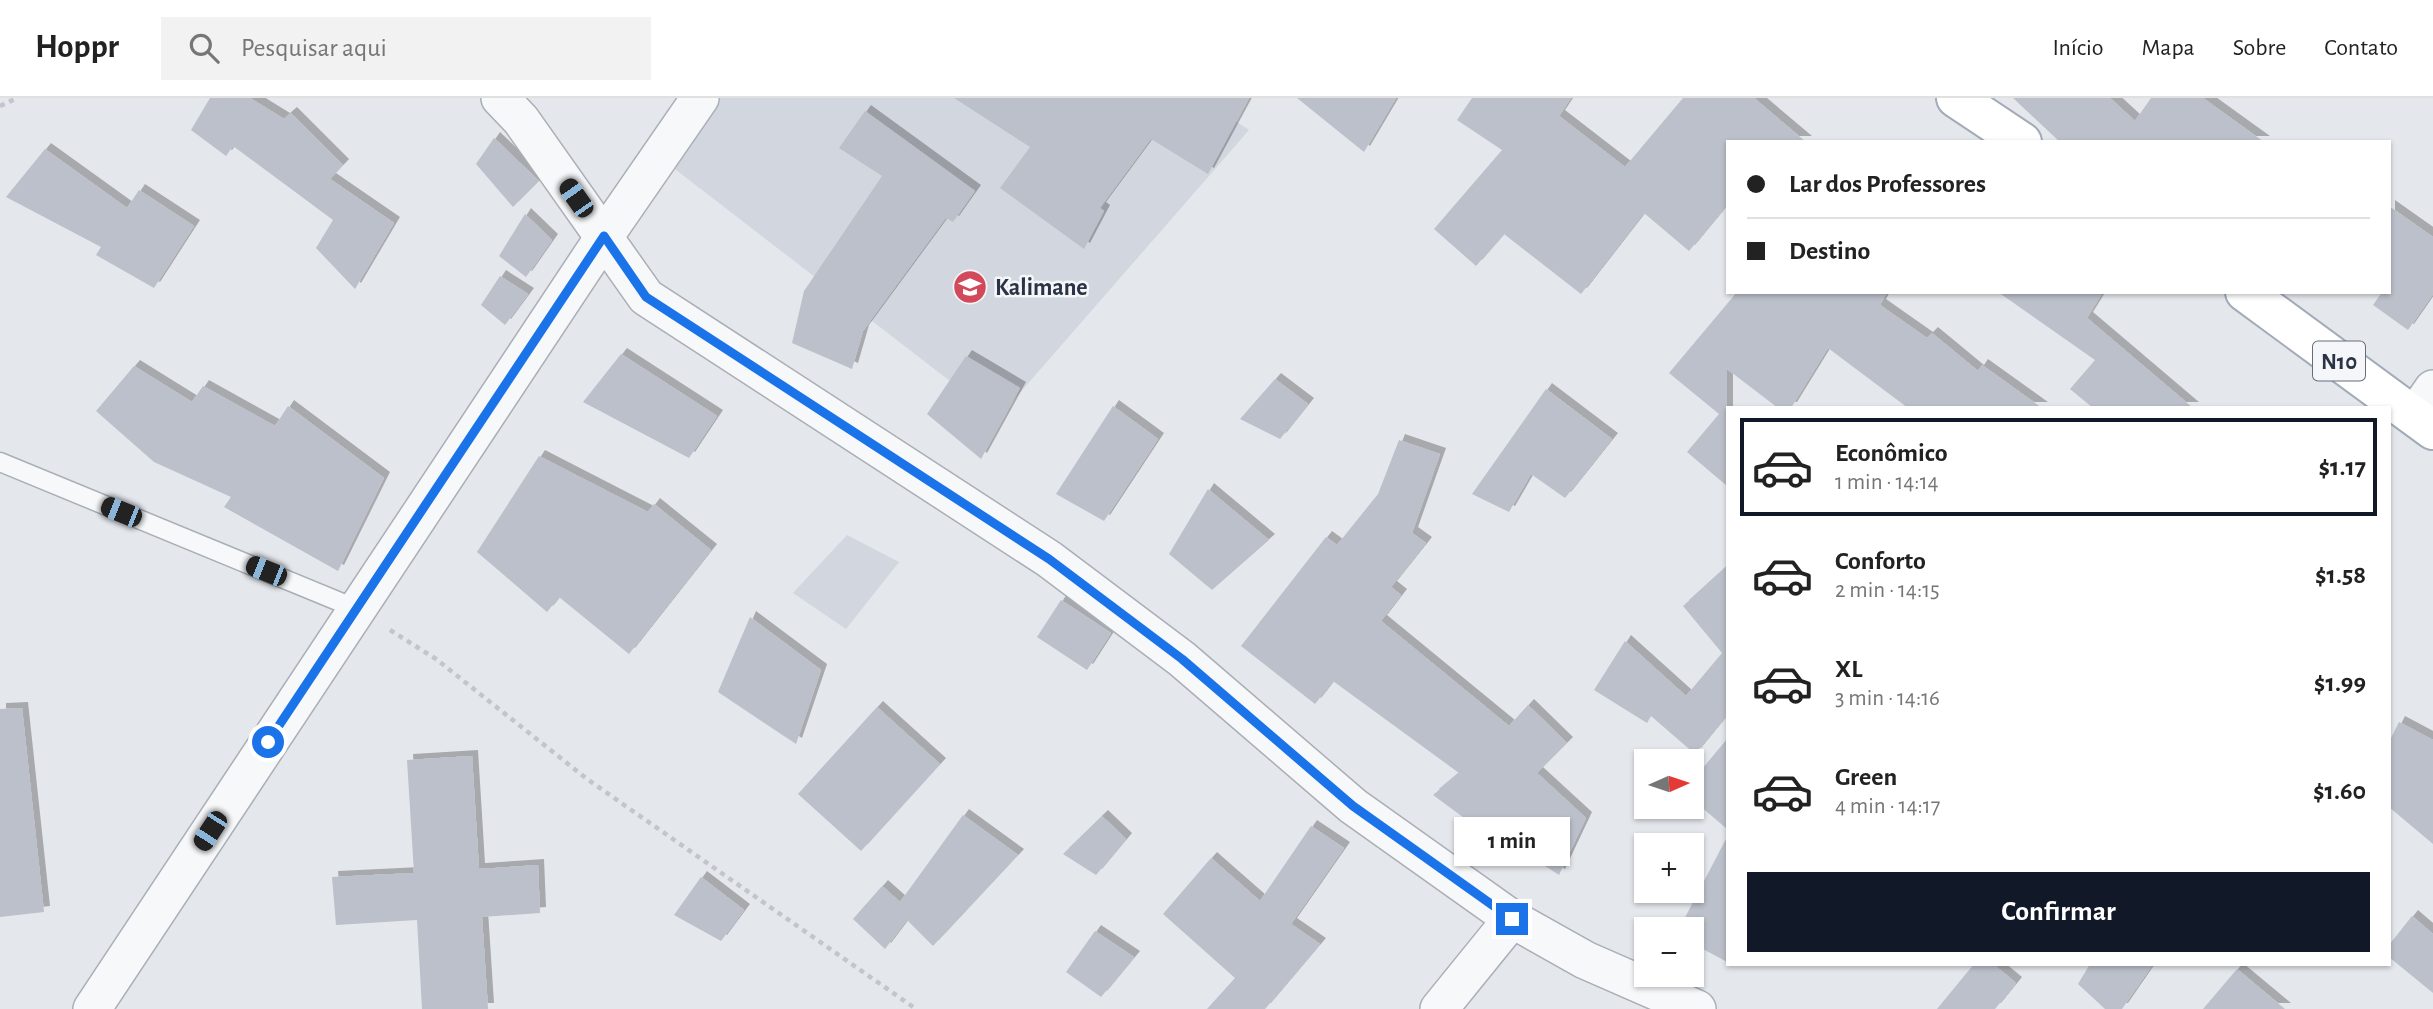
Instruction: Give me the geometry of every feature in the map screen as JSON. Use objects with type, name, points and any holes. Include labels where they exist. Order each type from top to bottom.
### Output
[{"type":"main road","points":[[1956,98],[2019,140]]},
{"type":"main road","name":"N10","points":[[2248,294],[2427,411]]},
{"type":"street","points":[[500,98],[521,120],[646,297],[1049,559],[1182,659],[1353,806],[1512,919],[1585,960],[1697,1009]]},
{"type":"street","points":[[92,1009],[604,236],[700,98]]},
{"type":"street","points":[[1439,1009],[1512,919]]},
{"type":"lane","points":[[0,462],[357,609]]},
{"type":"path","points":[[0,106],[17,98]]},
{"type":"path","points":[[357,609],[436,659],[587,779],[916,1009]]},
{"type":"shaded area","name":"Kalimane","points":[[706,98],[1200,98],[1249,130],[998,418],[658,156]]},
{"type":"shaded area","points":[[847,535],[899,562],[846,629],[793,593]]},
{"type":"building","points":[[210,98],[250,98],[284,119],[291,113],[343,165],[330,179],[394,223],[355,289],[316,248],[333,220],[233,146],[226,156],[191,130]]},
{"type":"building","points":[[954,98],[1249,98],[1208,174],[1151,139],[1100,208],[1104,211],[1084,249],[1000,188],[1030,147]]},
{"type":"building","points":[[1297,98],[1396,98],[1364,152]]},
{"type":"building","points":[[1472,98],[1571,98],[1559,116],[1625,167],[1683,98],[1754,98],[1804,140],[1726,140],[1726,206],[1689,251],[1644,213],[1581,294],[1504,234],[1476,266],[1434,229],[1502,150],[1457,120]]},
{"type":"building","points":[[2013,98],[2110,98],[2135,121],[2151,98],[2203,98],[2261,140],[2058,140]]},
{"type":"building","points":[[865,111],[975,191],[953,222],[946,218],[863,331],[852,369],[792,343],[804,291],[882,176],[839,148]]},
{"type":"building","points":[[494,138],[539,181],[513,207],[476,164]]},
{"type":"building","points":[[45,149],[127,208],[139,190],[194,226],[154,288],[96,255],[101,247],[6,197]]},
{"type":"building","points":[[2391,207],[2433,237],[2433,294],[2408,330],[2373,305],[2381,294],[2391,294]]},
{"type":"building","points":[[525,214],[552,240],[526,277],[499,256]]},
{"type":"building","points":[[500,276],[528,294],[505,325],[481,305]]},
{"type":"building","points":[[1735,294],[1886,294],[1880,305],[1927,338],[1932,333],[1978,371],[1982,365],[2039,406],[1905,406],[1828,348],[1792,406],[1775,406],[1727,369],[1726,485],[1687,452],[1719,414],[1669,373]]},
{"type":"building","points":[[2001,294],[2102,294],[2087,318],[2191,406],[2091,406],[2070,389],[2095,360]]},
{"type":"building","points":[[621,354],[717,416],[689,458],[583,402]]},
{"type":"building","points":[[966,356],[1020,388],[981,459],[927,414]]},
{"type":"building","points":[[134,366],[192,402],[203,386],[275,426],[288,406],[384,478],[338,571],[224,507],[231,497],[154,462],[96,411]]},
{"type":"building","points":[[1275,379],[1308,404],[1280,439],[1240,419]]},
{"type":"building","points":[[1546,389],[1612,439],[1565,498],[1531,474],[1509,512],[1472,494]]},
{"type":"building","points":[[1113,406],[1158,439],[1104,521],[1056,494]]},
{"type":"building","points":[[1399,440],[1440,454],[1412,533],[1426,543],[1391,587],[1401,595],[1381,621],[1509,726],[1528,705],[1567,743],[1537,773],[1586,818],[1559,875],[1478,823],[1475,826],[1433,795],[1459,773],[1333,681],[1315,704],[1241,646],[1326,537],[1337,545],[1378,494]]},
{"type":"building","points":[[539,456],[648,512],[654,504],[711,550],[629,654],[559,597],[547,612],[477,552]]},
{"type":"building","points":[[1208,489],[1269,540],[1212,590],[1169,554]]},
{"type":"building","points":[[1726,567],[1726,716],[1699,749],[1689,749],[1651,716],[1647,723],[1594,690],[1625,641],[1686,696],[1722,653],[1683,606]]},
{"type":"building","points":[[1061,600],[1111,633],[1087,670],[1037,637]]},
{"type":"building","points":[[750,617],[821,670],[796,744],[718,692]]},
{"type":"building","points":[[877,707],[940,764],[861,851],[798,794]]},
{"type":"building","points":[[22,708],[44,912],[0,917],[0,709]]},
{"type":"building","points":[[2399,722],[2433,740],[2433,844],[2391,809],[2391,738]]},
{"type":"building","points":[[1726,740],[1726,828],[1704,809],[1704,767]]},
{"type":"building","points":[[472,756],[479,869],[538,865],[540,913],[482,917],[488,1009],[422,1009],[417,920],[336,925],[332,877],[414,873],[407,760]]},
{"type":"building","points":[[963,815],[1018,855],[933,946],[907,920],[885,949],[853,919],[882,886],[900,902]]},
{"type":"building","points":[[1102,816],[1126,839],[1096,875],[1063,854]]},
{"type":"building","points":[[1311,826],[1344,848],[1291,924],[1320,944],[1265,1009],[1207,1009],[1235,978],[1163,914],[1211,858],[1260,901]]},
{"type":"building","points":[[1726,839],[1726,961],[1704,950],[1704,917],[1685,917],[1693,903],[1704,903],[1704,881]]},
{"type":"building","points":[[701,877],[744,910],[721,941],[674,915]]},
{"type":"building","points":[[2412,916],[2433,934],[2433,993],[2391,959],[2391,942]]},
{"type":"building","points":[[1095,931],[1134,957],[1101,997],[1066,972]]},
{"type":"building","points":[[1972,966],[1995,966],[2016,983],[1995,1009],[1937,1009]]},
{"type":"building","points":[[2089,966],[2152,966],[2122,1009],[2105,1009],[2078,984]]},
{"type":"building","points":[[2237,969],[2285,1009],[2203,1009]]},
{"type":"place","name":"Kalimane","points":[[970,287]]},
{"type":"route","points":[[268,742],[604,236],[646,297],[1049,559],[1182,659],[1353,806],[1512,919]]}]
